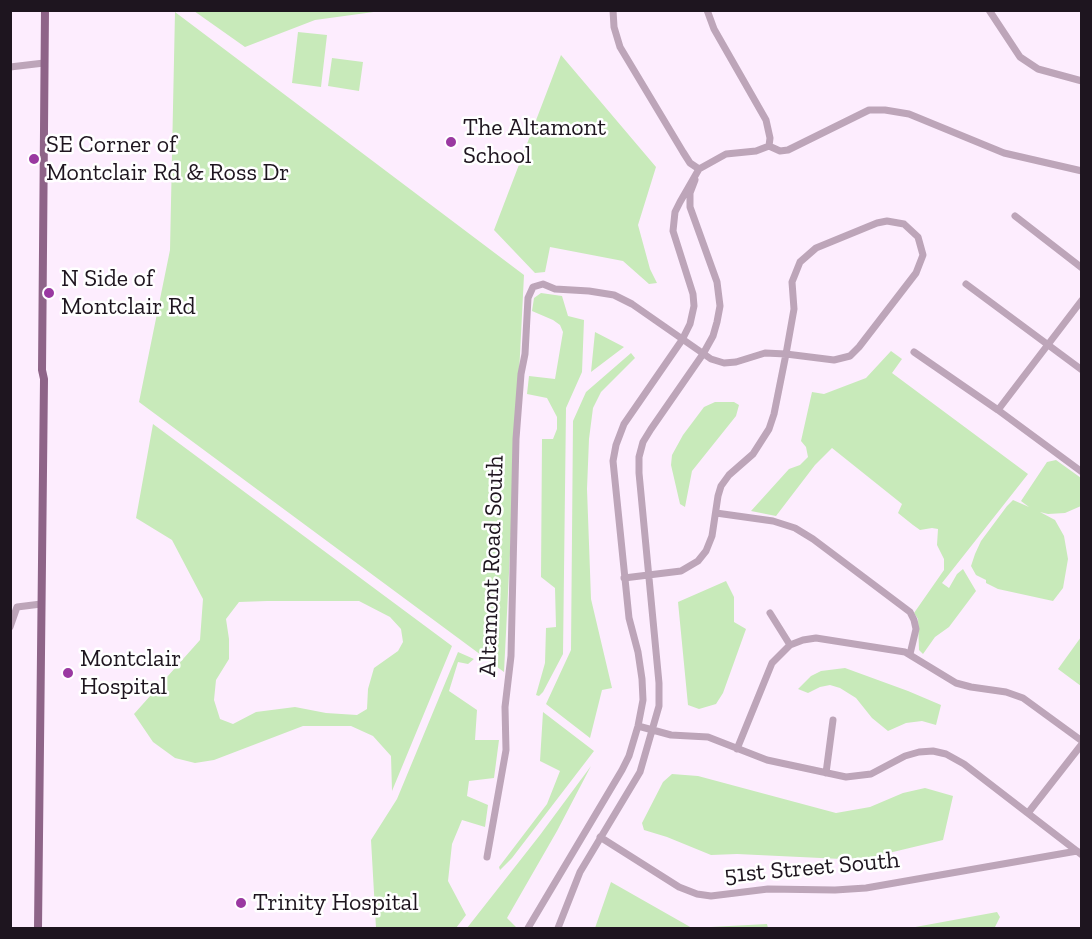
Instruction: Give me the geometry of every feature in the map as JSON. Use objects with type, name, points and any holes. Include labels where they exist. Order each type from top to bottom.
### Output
[{"type":"main road","points":[[38,928],[45,10]]},
{"type":"street","points":[[613,10],[614,27],[620,47],[686,157],[699,170]]},
{"type":"street","points":[[707,10],[714,29],[766,120],[770,138],[769,146]]},
{"type":"street","points":[[989,10],[1020,57],[1038,69],[1082,81]]},
{"type":"street","points":[[10,67],[44,63]]},
{"type":"street","points":[[528,928],[622,770],[632,749],[638,726],[643,700],[642,679],[629,618],[624,578],[613,477],[616,445],[628,417],[682,340],[692,318],[694,300],[673,231],[675,212],[699,170],[726,154],[756,151],[769,146],[780,151],[788,150],[869,110],[885,110],[909,114],[1004,153],[1082,171]]},
{"type":"street","points":[[558,928],[578,877],[640,772],[658,706],[660,691],[639,457],[651,429],[702,354],[716,329],[719,314],[717,282],[690,207],[690,193],[699,170]]},
{"type":"street","points":[[1015,216],[1082,268]]},
{"type":"street","points":[[624,578],[681,571],[698,561],[711,542],[718,495],[723,482],[753,454],[769,429],[774,414],[786,354],[794,309],[792,282],[797,266],[804,258],[816,248],[882,222],[904,224],[915,233],[920,241],[923,250],[919,268],[856,350],[846,357],[834,360],[786,354],[765,352],[736,362],[724,363],[711,359],[682,340]]},
{"type":"street","name":"Altamont Road South","points":[[487,856],[506,750],[505,707],[511,656],[516,439],[528,298],[533,287],[543,284],[555,290],[589,291],[614,295],[632,304],[682,340]]},
{"type":"street","points":[[966,284],[1082,370]]},
{"type":"street","points":[[998,410],[1082,300]]},
{"type":"street","points":[[914,352],[1082,472]]},
{"type":"street","points":[[716,513],[773,521],[795,528],[813,539],[910,612],[916,628],[910,654]]},
{"type":"street","points":[[10,627],[14,606],[41,604]]},
{"type":"street","points":[[770,614],[790,645]]},
{"type":"street","points":[[737,749],[769,668],[790,645],[809,639],[822,639],[894,649],[910,654],[941,675],[956,682],[971,687],[1006,692],[1023,698],[1082,743],[1028,813]]},
{"type":"street","points":[[826,773],[833,720]]},
{"type":"street","points":[[638,726],[677,736],[703,736],[767,760],[846,777],[877,772],[912,754],[926,751],[939,752],[958,760],[1079,853]]},
{"type":"street","name":"51st Street South","points":[[600,837],[679,887],[697,894],[711,896],[768,889],[866,888],[1079,853]]},
{"type":"green space","points":[[194,11],[381,11],[315,20],[245,47]]},
{"type":"green space","points":[[175,12],[524,275],[504,672],[139,402],[170,250]]},
{"type":"green space","points":[[298,32],[327,35],[321,87],[292,83]]},
{"type":"green space","points":[[561,55],[656,167],[638,225],[650,269],[657,283],[649,284],[623,261],[550,247],[545,272],[535,273],[494,230]]},
{"type":"green space","points":[[332,58],[363,62],[359,91],[328,86]]},
{"type":"green space","points":[[541,293],[562,296],[568,316],[584,320],[582,372],[566,408],[563,654],[539,696],[536,695],[545,663],[546,628],[556,627],[555,588],[541,577],[542,439],[553,439],[557,429],[557,417],[547,398],[527,394],[529,376],[555,379],[563,332],[560,325],[553,320],[532,311],[534,298]]},
{"type":"green space","points":[[595,332],[624,347],[591,372]]},
{"type":"green space","points":[[891,351],[902,359],[892,373],[1028,474],[942,583],[949,588],[957,574],[963,569],[976,591],[949,627],[935,637],[923,654],[919,650],[918,619],[914,613],[944,570],[944,559],[937,545],[938,529],[920,530],[913,525],[898,513],[902,504],[832,448],[815,465],[776,516],[751,511],[789,469],[800,465],[808,457],[806,447],[801,441],[812,392],[824,394],[866,378]]},
{"type":"green space","points":[[631,353],[635,358],[601,392],[593,408],[589,439],[587,489],[591,599],[612,688],[602,690],[590,738],[546,704],[571,650],[573,421],[586,392]]},
{"type":"green space","points":[[715,402],[734,402],[739,405],[736,416],[692,471],[685,507],[680,504],[671,465],[672,455],[683,435],[704,407]]},
{"type":"green space","points":[[153,424],[452,646],[392,791],[391,756],[373,736],[351,726],[303,726],[214,760],[195,763],[175,758],[153,742],[134,714],[200,640],[203,599],[172,540],[136,518]],"holes":[[[359,601],[390,617],[401,629],[403,642],[398,651],[374,668],[368,689],[367,709],[357,715],[326,713],[295,707],[256,712],[233,724],[220,719],[214,700],[216,680],[229,659],[226,619],[239,602]]]},
{"type":"green space","points":[[1056,460],[1081,478],[1081,506],[1065,513],[1040,512],[1055,520],[1064,536],[1068,559],[1063,588],[1053,601],[998,589],[986,583],[986,580],[976,575],[971,566],[981,541],[1013,500],[1029,507],[1021,501],[1047,462]]},
{"type":"green space","points":[[726,581],[734,597],[734,622],[746,629],[723,693],[716,704],[699,709],[688,705],[678,602]]},
{"type":"green space","points":[[1081,637],[1081,686],[1058,669]]},
{"type":"green space","points":[[458,652],[474,659],[468,664],[458,662],[449,691],[477,710],[475,740],[499,740],[494,778],[469,781],[467,796],[488,805],[485,827],[462,820],[452,844],[448,881],[466,915],[456,928],[376,928],[371,840],[397,799]]},
{"type":"green space","points":[[845,668],[941,705],[936,725],[922,721],[906,723],[888,731],[872,718],[856,698],[840,688],[830,685],[808,693],[798,689],[811,676],[821,671]]},
{"type":"green space","points":[[543,712],[594,751],[512,858],[500,870],[499,867],[547,804],[560,771],[540,761]]},
{"type":"green space","points":[[591,766],[507,918],[517,928],[467,928],[540,835]]},
{"type":"green space","points":[[672,774],[698,776],[836,813],[870,807],[903,793],[925,788],[953,796],[943,840],[872,857],[842,859],[711,855],[644,830],[642,823],[663,782]]},
{"type":"green space","points":[[611,882],[692,928],[595,928]]},
{"type":"green space","points":[[997,912],[1000,917],[995,927],[910,928]]},
{"type":"green space","points":[[767,924],[768,928],[692,928]]},
{"type":"place","name":"The Altamont School","points":[[451,142]]},
{"type":"place","name":"SE Corner of Montclair Rd & Ross Dr","points":[[34,159]]},
{"type":"place","name":"N Side of Montclair Rd","points":[[49,293]]},
{"type":"place","name":"Montclair Hospital","points":[[68,673]]},
{"type":"place","name":"Trinity Hospital","points":[[241,903]]}]
